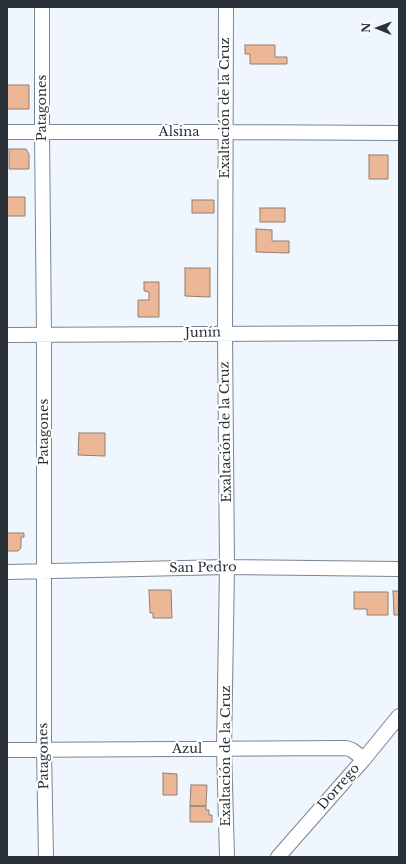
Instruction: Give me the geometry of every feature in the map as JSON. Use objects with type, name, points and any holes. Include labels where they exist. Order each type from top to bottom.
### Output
[{"type":"street","name":"Patagones","points":[[42,7],[44,750],[46,857]]},
{"type":"street","name":"Exaltación de la Cruz","points":[[226,7],[225,333],[227,568],[224,749],[227,857]]},
{"type":"street","name":"Alsina","points":[[7,132],[399,133]]},
{"type":"street","name":"Junín","points":[[7,335],[399,333]]},
{"type":"street","name":"San Pedro","points":[[7,572],[227,568],[399,569]]},
{"type":"street","name":"Dorrego","points":[[278,857],[364,759],[399,716]]},
{"type":"street","name":"Azul","points":[[7,750],[346,748],[352,750],[364,759]]},
{"type":"building","points":[[245,45],[275,45],[275,57],[287,57],[287,64],[250,64],[250,54],[245,54]]},
{"type":"building","points":[[7,85],[29,85],[29,109],[7,109]]},
{"type":"building","points":[[9,149],[26,149],[29,154],[29,169],[9,169]]},
{"type":"building","points":[[369,155],[388,155],[388,179],[369,179]]},
{"type":"building","points":[[7,197],[25,197],[25,216],[7,216]]},
{"type":"building","points":[[192,200],[214,200],[214,213],[192,213]]},
{"type":"building","points":[[260,208],[285,208],[285,222],[260,222]]},
{"type":"building","points":[[256,229],[272,230],[272,241],[289,241],[289,253],[256,252]]},
{"type":"building","points":[[185,268],[210,268],[210,297],[185,296]]},
{"type":"building","points":[[144,282],[159,282],[159,317],[138,317],[138,300],[149,300],[149,292],[144,291]]},
{"type":"building","points":[[79,433],[105,433],[105,456],[78,455]]},
{"type":"building","points":[[7,533],[24,533],[24,537],[21,537],[21,548],[18,551],[7,551]]},
{"type":"building","points":[[149,590],[171,590],[172,618],[153,618],[153,613],[150,613]]},
{"type":"building","points":[[393,591],[399,591],[399,615],[394,615]]},
{"type":"building","points":[[354,592],[388,592],[388,615],[367,615],[367,609],[354,609]]},
{"type":"building","points":[[163,773],[177,774],[177,795],[163,795]]},
{"type":"building","points":[[191,785],[207,785],[206,806],[190,806]]},
{"type":"building","points":[[190,806],[206,806],[206,810],[209,810],[209,815],[212,815],[212,822],[190,822]]}]
